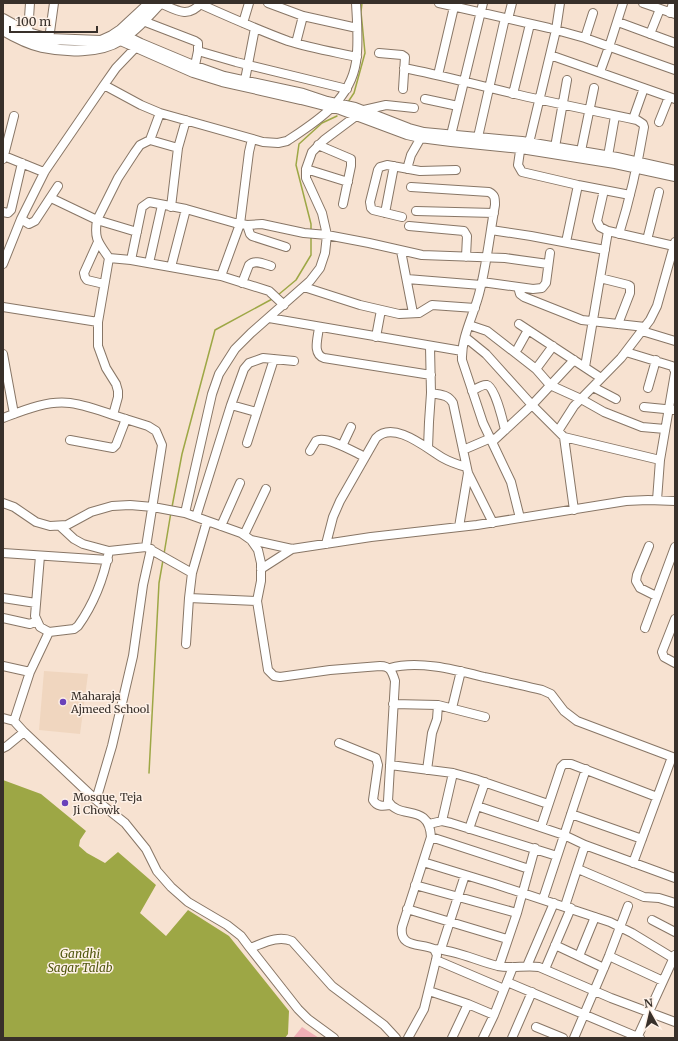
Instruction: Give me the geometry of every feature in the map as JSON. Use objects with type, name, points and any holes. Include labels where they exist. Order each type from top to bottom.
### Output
[{"type":"main road","points":[[3,19],[28,33],[49,40],[101,41],[120,36],[150,3]]},
{"type":"main road","points":[[3,30],[23,41],[43,47],[83,50],[102,48],[143,21],[160,3]]},
{"type":"street","points":[[28,33],[30,3]]},
{"type":"street","points":[[49,40],[54,3]]},
{"type":"street","points":[[160,3],[184,12],[195,10],[200,4],[255,28],[296,43],[357,57]]},
{"type":"street","points":[[243,23],[249,3]]},
{"type":"street","points":[[268,3],[303,16],[357,28]]},
{"type":"street","points":[[104,85],[141,105],[160,113],[252,139],[271,143],[287,141],[338,106],[351,81],[357,57],[356,3]]},
{"type":"street","points":[[439,3],[585,38],[675,70]]},
{"type":"street","points":[[451,135],[483,3]]},
{"type":"street","points":[[478,137],[488,88],[512,3]]},
{"type":"street","points":[[560,3],[556,30],[539,100],[518,165],[522,172],[527,174],[630,195]]},
{"type":"street","points":[[600,72],[618,22],[623,3]]},
{"type":"street","points":[[643,3],[672,14],[673,3]]},
{"type":"street","points":[[438,75],[454,7]]},
{"type":"street","points":[[650,34],[660,9]]},
{"type":"street","points":[[585,38],[592,13]]},
{"type":"street","points":[[296,43],[303,16]]},
{"type":"street","points":[[143,21],[195,41],[198,46],[198,51],[194,70]]},
{"type":"street","points":[[618,22],[675,43]]},
{"type":"street","points":[[513,94],[530,24]]},
{"type":"street","points":[[244,84],[255,28]]},
{"type":"street","points":[[120,36],[138,46],[194,70],[301,100],[338,106],[357,112],[406,134],[478,137],[675,170]]},
{"type":"street","points":[[3,264],[7,241],[21,219],[45,171],[116,68],[138,46]]},
{"type":"street","points":[[198,51],[247,65],[346,89]]},
{"type":"street","points":[[379,52],[404,56],[403,89]]},
{"type":"street","points":[[550,55],[673,97],[659,122]]},
{"type":"street","points":[[404,68],[539,100],[633,119],[644,124],[638,165],[619,234]]},
{"type":"street","points":[[555,147],[567,80]]},
{"type":"street","points":[[581,151],[594,88]]},
{"type":"street","points":[[633,119],[644,88]]},
{"type":"street","points":[[425,99],[458,106]]},
{"type":"street","points":[[183,513],[212,394],[219,374],[235,349],[282,303],[304,287],[320,268],[325,253],[325,235],[322,213],[306,178],[306,169],[312,152],[318,145],[357,112],[386,105],[414,108]]},
{"type":"street","points":[[150,140],[160,113]]},
{"type":"street","points":[[14,116],[3,158],[45,171]]},
{"type":"street","points":[[608,156],[615,116]]},
{"type":"street","points":[[171,207],[178,148],[186,120]]},
{"type":"street","points":[[422,135],[451,142],[524,144],[581,151],[608,156],[675,177]]},
{"type":"street","points":[[407,169],[411,155],[422,135]]},
{"type":"street","points":[[221,276],[244,224],[249,152],[252,139]]},
{"type":"street","points":[[113,415],[118,397],[118,391],[116,384],[106,368],[98,346],[98,322],[109,258],[98,242],[95,232],[97,220],[118,178],[140,145],[150,140],[178,148]]},
{"type":"street","points":[[318,145],[349,157],[350,159],[351,166],[343,204]]},
{"type":"street","points":[[3,212],[8,212],[10,210],[22,163]]},
{"type":"street","points":[[402,217],[373,210],[371,208],[370,202],[380,167],[386,165],[420,171],[456,170]]},
{"type":"street","points":[[385,213],[394,166]]},
{"type":"street","points":[[306,169],[348,182]]},
{"type":"street","points":[[566,242],[578,185]]},
{"type":"street","points":[[21,219],[28,224],[35,221],[58,186]]},
{"type":"street","points":[[412,188],[489,192],[493,194],[495,198],[494,213],[482,284],[465,337],[462,360],[483,423],[511,482],[520,518]]},
{"type":"street","points":[[558,431],[581,399],[626,352],[643,329],[657,306],[673,256],[674,244],[619,234],[600,227],[597,222],[604,190]]},
{"type":"street","points":[[647,240],[659,192]]},
{"type":"street","points":[[51,198],[97,220],[137,232]]},
{"type":"street","points":[[131,260],[142,206],[149,202],[186,209],[244,224],[262,224],[304,233],[370,243],[429,256],[515,259],[548,264]]},
{"type":"street","points":[[149,263],[162,205]]},
{"type":"street","points":[[171,268],[186,209]]},
{"type":"street","points":[[416,211],[494,213]]},
{"type":"street","points":[[244,224],[250,234],[255,238],[286,247]]},
{"type":"street","points":[[410,226],[464,231],[467,236],[466,257]]},
{"type":"street","points":[[491,230],[605,250]]},
{"type":"street","points":[[585,367],[608,231]]},
{"type":"street","points":[[98,242],[84,273],[84,277],[87,280],[104,284]]},
{"type":"street","points":[[401,251],[413,313]]},
{"type":"street","points":[[407,279],[539,289],[545,286],[550,253]]},
{"type":"street","points":[[109,258],[131,260],[221,276],[273,293],[282,303]]},
{"type":"street","points":[[242,283],[251,263],[256,262],[271,266]]},
{"type":"street","points":[[600,278],[630,286],[630,293],[618,324]]},
{"type":"street","points":[[304,287],[399,314],[423,312],[432,305],[475,308]]},
{"type":"street","points":[[518,287],[520,294],[524,297],[575,318],[643,329],[675,341]]},
{"type":"street","points":[[3,307],[98,322]]},
{"type":"street","points":[[376,337],[381,310]]},
{"type":"street","points":[[268,318],[430,347],[462,351]]},
{"type":"street","points":[[519,324],[601,378]]},
{"type":"street","points":[[469,325],[487,331],[536,369],[550,385],[581,399],[604,412],[642,427],[665,429]]},
{"type":"street","points":[[319,327],[316,349],[319,356],[431,375]]},
{"type":"street","points":[[518,348],[528,330]]},
{"type":"street","points":[[465,337],[486,354],[564,438],[574,510]]},
{"type":"street","points":[[536,369],[553,346]]},
{"type":"street","points":[[428,448],[431,393],[430,347]]},
{"type":"street","points":[[626,352],[672,366],[675,372],[672,410],[665,429],[660,460],[657,500]]},
{"type":"street","points":[[3,354],[14,414]]},
{"type":"street","points":[[196,517],[231,405],[244,369],[249,363],[263,358],[294,360]]},
{"type":"street","points":[[247,443],[274,359]]},
{"type":"street","points":[[463,450],[491,440],[505,430],[532,405],[574,360]]},
{"type":"street","points":[[648,388],[656,360]]},
{"type":"street","points":[[472,391],[481,386],[489,386],[497,402],[505,430]]},
{"type":"street","points":[[593,387],[616,399]]},
{"type":"street","points":[[431,393],[447,396],[453,403],[467,470],[493,523]]},
{"type":"street","points":[[3,418],[46,404],[70,403],[93,408],[148,426],[156,431],[162,445],[153,507],[152,550],[143,585],[133,656],[112,746],[96,800]]},
{"type":"street","points":[[231,405],[256,412]]},
{"type":"street","points":[[644,406],[672,410]]},
{"type":"street","points":[[70,440],[113,448],[116,445],[126,419]]},
{"type":"street","points":[[342,446],[351,427]]},
{"type":"street","points":[[326,544],[333,517],[365,457],[380,434],[385,432],[393,432],[409,437],[443,458],[467,470]]},
{"type":"street","points":[[564,438],[660,460]]},
{"type":"street","points":[[310,451],[316,441],[323,439],[365,457]]},
{"type":"street","points":[[459,527],[467,470]]},
{"type":"street","points":[[221,526],[240,483]]},
{"type":"street","points":[[244,534],[266,489]]},
{"type":"street","points":[[251,540],[292,549],[371,537],[493,523],[626,501],[675,501]]},
{"type":"street","points":[[3,503],[14,507],[36,522],[50,526],[67,525],[90,512],[112,506],[130,504],[183,513],[244,534],[251,540],[258,550],[261,581],[257,601],[268,670],[274,676],[280,677],[330,670],[380,666],[390,668],[410,665],[449,668],[542,690],[552,694],[564,711],[577,721],[673,757],[656,797],[633,863]]},
{"type":"street","points":[[186,644],[188,598],[192,573],[207,521]]},
{"type":"street","points":[[60,526],[74,539],[83,544],[109,551],[152,550],[192,573]]},
{"type":"street","points":[[649,546],[637,575],[636,584],[640,588],[656,596]]},
{"type":"street","points":[[261,569],[292,549]]},
{"type":"street","points":[[645,628],[656,596],[675,550]]},
{"type":"street","points":[[40,556],[35,616],[40,627],[48,632],[74,629],[78,626],[96,594],[108,560],[109,551]]},
{"type":"street","points":[[3,553],[108,560]]},
{"type":"street","points":[[3,598],[36,603]]},
{"type":"street","points":[[188,598],[257,601]]},
{"type":"street","points":[[3,618],[30,624],[37,621]]},
{"type":"street","points":[[675,619],[662,652],[664,657],[675,663]]},
{"type":"street","points":[[14,721],[30,672],[48,632]]},
{"type":"street","points":[[3,666],[30,672]]},
{"type":"street","points":[[390,668],[393,672],[394,681],[388,794],[388,801],[390,805]]},
{"type":"street","points":[[452,708],[461,671]]},
{"type":"street","points":[[393,704],[438,705],[485,717]]},
{"type":"street","points":[[427,770],[432,733],[437,718],[438,705]]},
{"type":"street","points":[[3,718],[14,721],[96,800],[125,823],[146,848],[157,870],[171,887],[188,902],[227,925],[241,936],[298,1009],[308,1019],[334,1038]]},
{"type":"street","points":[[3,748],[24,732]]},
{"type":"street","points":[[339,743],[376,758],[378,766],[373,800],[375,803],[380,805],[390,805],[395,808],[422,816],[428,821],[431,837],[402,926],[402,937],[405,941],[499,966],[539,967],[595,991],[675,1021]]},
{"type":"street","points":[[541,827],[561,767],[564,764],[571,764],[586,769],[656,797]]},
{"type":"street","points":[[390,765],[453,773],[485,782],[548,804]]},
{"type":"street","points":[[543,899],[586,769]]},
{"type":"street","points":[[442,821],[453,773]]},
{"type":"street","points":[[470,829],[485,782]]},
{"type":"street","points":[[477,806],[564,835],[585,845],[675,878]]},
{"type":"street","points":[[571,814],[642,840]]},
{"type":"street","points":[[429,824],[442,821],[535,848],[557,856]]},
{"type":"street","points":[[431,837],[529,869]]},
{"type":"street","points":[[545,969],[568,907],[585,845]]},
{"type":"street","points":[[499,966],[517,913],[535,848]]},
{"type":"street","points":[[423,862],[543,899],[595,917],[620,927],[674,956],[638,1038],[532,992],[506,986],[436,960]]},
{"type":"street","points":[[578,869],[644,897],[659,898],[675,903]]},
{"type":"street","points":[[408,1038],[424,1009],[436,960],[437,949],[450,922],[465,875]]},
{"type":"street","points":[[416,884],[517,913]]},
{"type":"street","points":[[527,966],[554,903]]},
{"type":"street","points":[[574,1038],[595,991],[628,906]]},
{"type":"street","points":[[407,909],[507,939]]},
{"type":"street","points":[[579,956],[595,917]]},
{"type":"street","points":[[652,920],[675,932]]},
{"type":"street","points":[[250,948],[277,939],[285,938],[292,941],[332,986],[384,1025],[396,1038]]},
{"type":"street","points":[[555,945],[604,968]]},
{"type":"street","points":[[609,956],[663,981]]},
{"type":"street","points":[[483,1038],[513,967]]},
{"type":"street","points":[[429,991],[468,1004],[494,1015]]},
{"type":"street","points":[[512,1038],[532,992]]},
{"type":"street","points":[[452,1038],[468,1004]]},
{"type":"street","points":[[536,1027],[563,1038]]},
{"type":"shaded area","name":"Maharaja Ajmeed School","points":[[44,671],[88,674],[80,734],[39,730]]},
{"type":"shaded area","points":[[302,1027],[319,1038],[293,1038]]},
{"type":"water","name":"Gandhi Sagar Talab","points":[[3,780],[41,794],[86,831],[80,840],[79,846],[87,853],[105,863],[118,852],[156,885],[140,913],[166,936],[188,910],[229,936],[289,1011],[288,1034],[285,1038],[3,1038]]},
{"type":"waterway","points":[[348,102],[354,93],[365,53],[361,12],[362,3]]},
{"type":"waterway","points":[[311,231],[311,224],[296,165],[299,144],[322,123],[337,116]]},
{"type":"waterway","points":[[278,295],[296,280],[311,255],[311,237]]},
{"type":"waterway","points":[[172,507],[182,454],[215,330],[274,298]]},
{"type":"waterway","points":[[164,554],[171,512]]},
{"type":"waterway","points":[[149,773],[159,583],[163,560]]},
{"type":"place","name":"Maharaja Ajmeed School","points":[[63,702]]},
{"type":"place","name":"Mosque, Teja Ji Chowk","points":[[65,803]]}]
